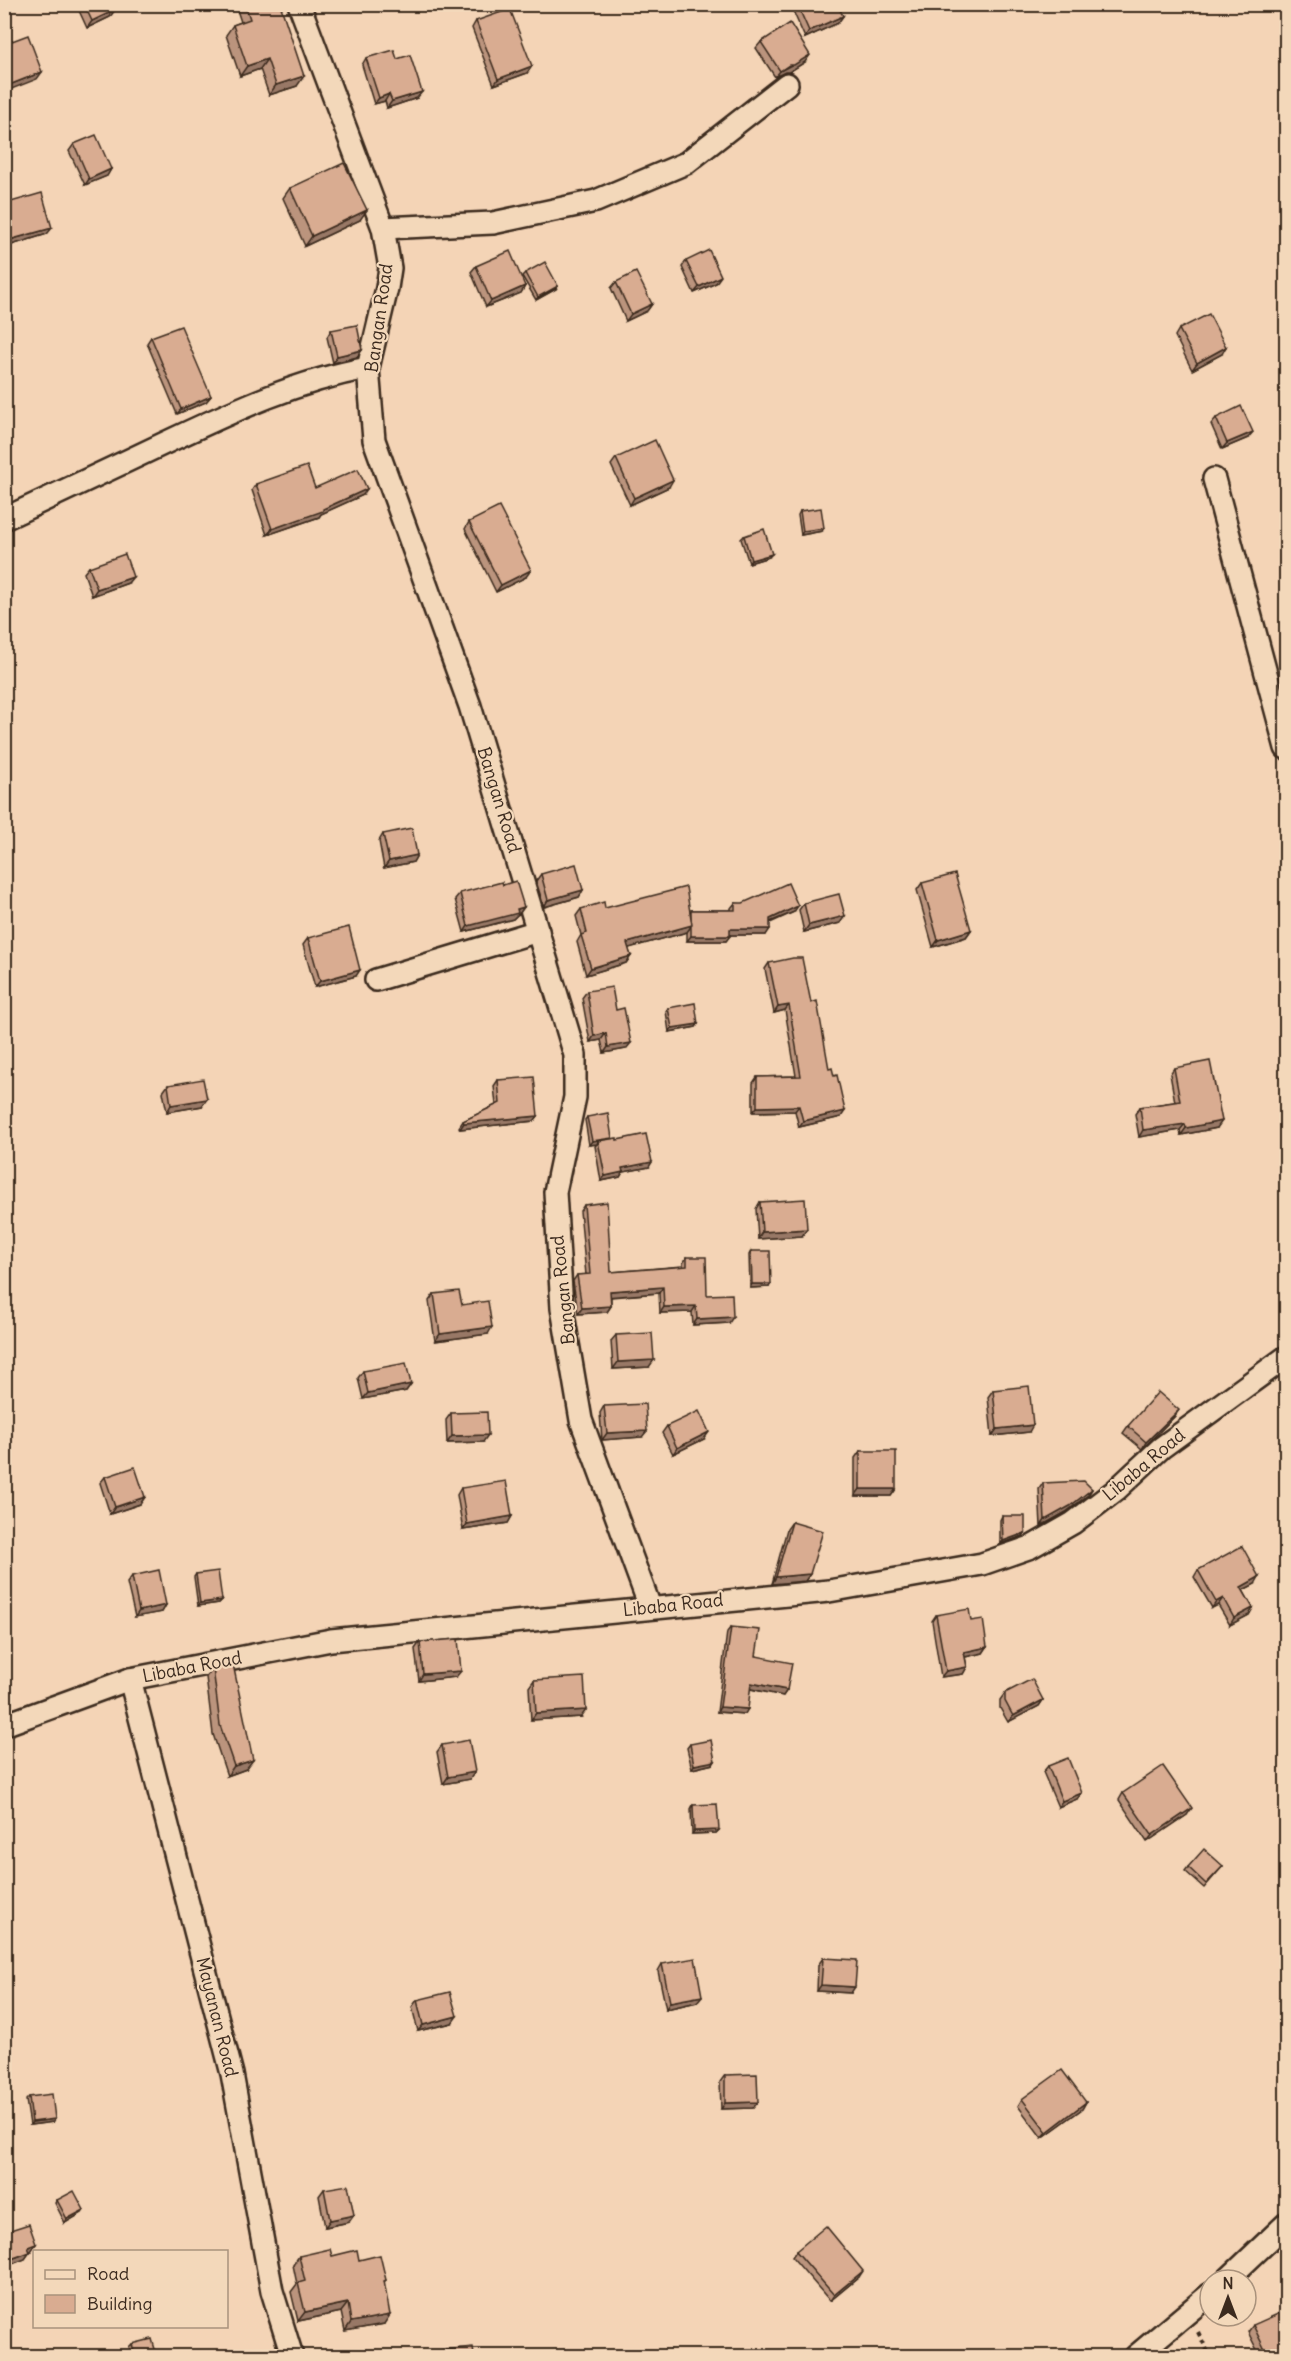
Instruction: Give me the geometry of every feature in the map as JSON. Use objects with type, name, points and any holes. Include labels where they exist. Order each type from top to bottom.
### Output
[{"type":"street","name":"Bangan Road","points":[[298,4],[383,228],[390,268],[368,368],[374,440],[470,706],[575,1055],[575,1097],[555,1192],[562,1308],[581,1420],[650,1607]]},
{"type":"street","points":[[383,228],[493,223],[596,201],[686,163],[787,84]]},
{"type":"street","points":[[4,519],[196,428],[291,387],[332,375],[368,368]]},
{"type":"street","points":[[1214,479],[1287,748]]},
{"type":"street","points":[[376,981],[538,931]]},
{"type":"street","name":"Libaba Road","points":[[4,1725],[130,1679],[331,1640],[829,1591],[982,1564],[1030,1547],[1073,1523],[1116,1490],[1161,1448],[1287,1357]]},
{"type":"street","name":"Mayanan Road","points":[[130,1679],[232,2074],[272,2291],[292,2356]]},
{"type":"street","points":[[1240,2268],[1287,2224]]},
{"type":"street","points":[[1136,2356],[1198,2304]]},
{"type":"building","points":[[84,4],[112,4],[115,10],[92,21]]},
{"type":"building","points":[[245,4],[280,4],[304,76],[276,85],[267,59],[247,66],[233,25],[250,19]]},
{"type":"building","points":[[797,4],[837,4],[843,16],[809,31]]},
{"type":"building","points":[[510,9],[532,66],[498,79],[476,21]]},
{"type":"building","points":[[790,23],[810,55],[780,71],[761,42]]},
{"type":"building","points":[[28,35],[42,72],[4,87],[4,44]]},
{"type":"building","points":[[394,50],[397,59],[410,55],[422,92],[392,101],[389,94],[379,98],[366,58]]},
{"type":"building","points":[[96,135],[111,169],[89,179],[74,144]]},
{"type":"building","points":[[344,163],[367,210],[312,236],[290,188]]},
{"type":"building","points":[[42,193],[52,228],[9,240],[4,225],[4,204]]},
{"type":"building","points":[[709,250],[721,276],[699,287],[686,261]]},
{"type":"building","points":[[510,251],[525,286],[491,301],[476,266]]},
{"type":"building","points":[[545,262],[558,286],[538,297],[525,273]]},
{"type":"building","points":[[636,272],[652,304],[631,314],[616,282]]},
{"type":"building","points":[[1209,314],[1226,347],[1197,363],[1179,329]]},
{"type":"building","points":[[357,325],[362,350],[337,356],[331,330]]},
{"type":"building","points":[[181,326],[211,396],[181,409],[151,337]]},
{"type":"building","points":[[1241,406],[1253,432],[1227,443],[1216,418]]},
{"type":"building","points":[[655,440],[673,480],[634,498],[616,458]]},
{"type":"building","points":[[307,466],[315,488],[358,469],[367,489],[323,511],[272,529],[256,484]]},
{"type":"building","points":[[499,507],[531,570],[501,585],[469,522]]},
{"type":"building","points":[[821,508],[824,528],[803,531],[800,511]]},
{"type":"building","points":[[764,529],[772,554],[751,560],[744,536]]},
{"type":"building","points":[[125,554],[133,577],[97,589],[89,567]]},
{"type":"building","points":[[412,828],[417,855],[389,861],[383,834]]},
{"type":"building","points":[[576,864],[583,890],[548,900],[541,874]]},
{"type":"building","points":[[955,874],[971,930],[938,940],[922,883]]},
{"type":"building","points":[[516,881],[524,907],[517,909],[518,913],[468,926],[460,893],[502,882],[503,885]]},
{"type":"building","points":[[788,883],[798,906],[770,919],[770,929],[730,929],[730,936],[691,936],[691,910],[735,910],[735,903],[743,903]]},
{"type":"building","points":[[686,887],[692,925],[627,943],[631,956],[591,968],[581,935],[587,933],[581,909],[604,902],[605,908]]},
{"type":"building","points":[[839,894],[845,916],[809,925],[804,903]]},
{"type":"building","points":[[349,927],[360,970],[320,981],[308,938]]},
{"type":"building","points":[[802,958],[811,1003],[817,1001],[829,1069],[832,1068],[834,1076],[837,1075],[845,1111],[803,1121],[799,1106],[757,1107],[757,1077],[801,1076],[789,1005],[778,1007],[769,963]]},
{"type":"building","points":[[612,987],[616,1010],[624,1008],[631,1043],[608,1047],[606,1033],[594,1036],[587,991]]},
{"type":"building","points":[[695,1003],[698,1024],[672,1028],[668,1008]]},
{"type":"building","points":[[1210,1061],[1222,1121],[1186,1128],[1185,1124],[1143,1130],[1140,1107],[1180,1101],[1174,1068]]},
{"type":"building","points":[[534,1077],[538,1116],[464,1123],[463,1121],[500,1103],[498,1080]]},
{"type":"building","points":[[203,1079],[207,1099],[171,1105],[168,1085]]},
{"type":"building","points":[[608,1113],[612,1138],[592,1141],[587,1117]]},
{"type":"building","points":[[646,1134],[652,1162],[622,1168],[623,1172],[605,1176],[598,1141]]},
{"type":"building","points":[[805,1199],[807,1229],[762,1232],[760,1202]]},
{"type":"building","points":[[607,1202],[611,1272],[687,1266],[687,1257],[706,1257],[707,1295],[732,1294],[733,1317],[697,1319],[696,1306],[664,1307],[663,1287],[610,1291],[611,1306],[582,1308],[577,1275],[590,1274],[584,1205]]},
{"type":"building","points":[[751,1251],[770,1251],[771,1284],[752,1284]]},
{"type":"building","points":[[459,1291],[462,1305],[488,1301],[492,1327],[440,1334],[434,1294]]},
{"type":"building","points":[[652,1333],[654,1360],[618,1362],[616,1335]]},
{"type":"building","points":[[406,1363],[411,1384],[368,1393],[363,1371]]},
{"type":"building","points":[[1029,1386],[1033,1425],[997,1429],[993,1390]]},
{"type":"building","points":[[1158,1392],[1179,1410],[1146,1442],[1128,1426]]},
{"type":"building","points":[[645,1404],[647,1431],[607,1433],[604,1406]]},
{"type":"building","points":[[699,1411],[709,1432],[677,1448],[667,1426]]},
{"type":"building","points":[[487,1412],[488,1435],[452,1436],[451,1413]]},
{"type":"building","points":[[860,1451],[896,1451],[896,1489],[860,1489]]},
{"type":"building","points":[[135,1467],[145,1497],[115,1507],[105,1477]]},
{"type":"building","points":[[506,1481],[512,1516],[467,1524],[461,1488]]},
{"type":"building","points":[[1084,1481],[1092,1489],[1070,1506],[1045,1520],[1043,1483]]},
{"type":"building","points":[[1002,1516],[1025,1516],[1025,1533],[1003,1541]]},
{"type":"building","points":[[792,1522],[823,1531],[810,1574],[776,1577]]},
{"type":"building","points":[[1242,1546],[1259,1577],[1241,1587],[1253,1608],[1234,1618],[1223,1598],[1216,1602],[1198,1570]]},
{"type":"building","points":[[159,1570],[166,1605],[139,1611],[132,1576]]},
{"type":"building","points":[[218,1571],[222,1600],[200,1603],[196,1574]]},
{"type":"building","points":[[969,1609],[971,1621],[983,1619],[987,1647],[964,1652],[967,1667],[946,1671],[936,1615]]},
{"type":"building","points":[[731,1627],[760,1630],[756,1656],[792,1663],[787,1690],[751,1683],[748,1709],[720,1707]]},
{"type":"building","points":[[458,1639],[461,1671],[423,1674],[420,1642]]},
{"type":"building","points":[[233,1664],[253,1760],[234,1766],[220,1725],[213,1668]]},
{"type":"building","points":[[584,1677],[586,1710],[536,1713],[534,1680]]},
{"type":"building","points":[[1032,1679],[1043,1700],[1013,1716],[1005,1701],[1005,1693]]},
{"type":"building","points":[[469,1740],[475,1772],[448,1777],[442,1745]]},
{"type":"building","points":[[711,1740],[715,1761],[694,1765],[690,1744]]},
{"type":"building","points":[[1068,1758],[1082,1793],[1062,1801],[1048,1766]]},
{"type":"building","points":[[1163,1766],[1192,1808],[1152,1835],[1123,1793]]},
{"type":"building","points":[[717,1804],[719,1830],[694,1831],[693,1805]]},
{"type":"building","points":[[1204,1849],[1223,1866],[1206,1884],[1188,1867]]},
{"type":"building","points":[[695,1958],[702,1996],[670,2002],[662,1964]]},
{"type":"building","points":[[823,1958],[857,1960],[855,1987],[821,1985]]},
{"type":"building","points":[[450,1992],[457,2016],[423,2025],[417,2000]]},
{"type":"building","points":[[1062,2070],[1086,2102],[1047,2132],[1022,2099]]},
{"type":"building","points":[[757,2074],[758,2102],[725,2103],[725,2075]]},
{"type":"building","points":[[52,2094],[55,2119],[32,2122],[29,2097]]},
{"type":"building","points":[[348,2185],[354,2215],[330,2220],[324,2189]]},
{"type":"building","points":[[74,2191],[84,2210],[67,2219],[57,2200]]},
{"type":"building","points":[[29,2224],[36,2244],[28,2247],[30,2252],[11,2259],[4,2240],[4,2232]]},
{"type":"building","points":[[826,2226],[863,2271],[834,2295],[796,2251]]},
{"type":"building","points":[[330,2249],[332,2256],[357,2250],[359,2260],[380,2255],[386,2280],[384,2281],[390,2315],[351,2322],[348,2303],[305,2312],[298,2283],[305,2281],[299,2256]]},
{"type":"building","points":[[1287,2310],[1287,2356],[1268,2356],[1254,2328],[1258,2328],[1258,2323]]},
{"type":"building","points":[[152,2339],[157,2356],[135,2356],[132,2344]]},
{"type":"building","points":[[473,2347],[474,2356],[443,2356],[442,2350]]}]
